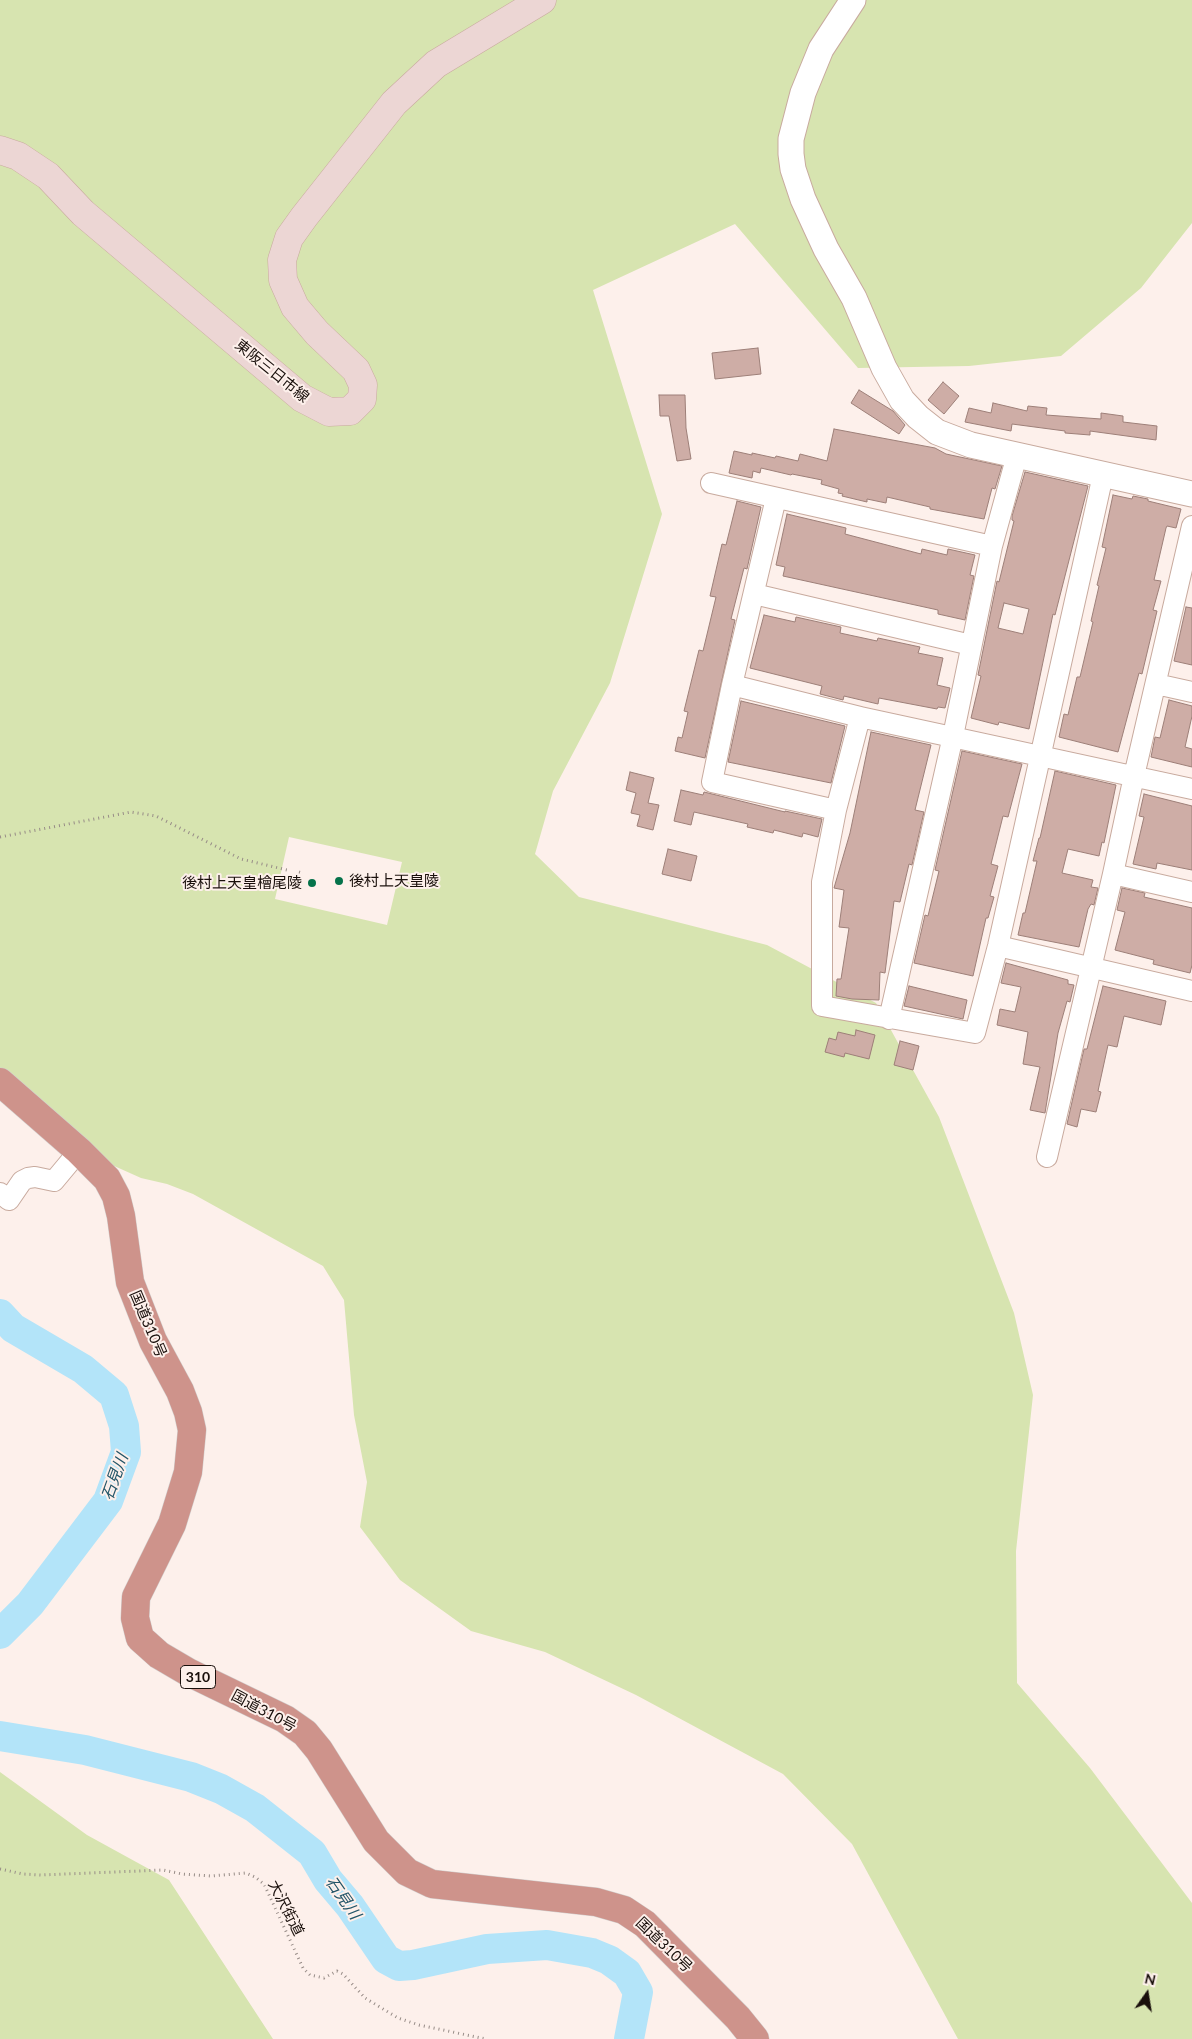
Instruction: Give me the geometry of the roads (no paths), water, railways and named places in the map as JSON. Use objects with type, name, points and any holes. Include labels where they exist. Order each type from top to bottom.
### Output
[{"type":"highway","name":"国道310号","points":[[0,1082],[79,1151],[107,1179],[116,1196],[121,1216],[130,1282],[153,1341],[180,1391],[188,1412],[192,1430],[188,1472],[172,1524],[136,1597],[135,1618],[140,1638],[159,1655],[181,1668],[285,1719],[305,1733],[319,1750],[376,1841],[407,1872],[432,1884],[596,1902],[624,1910],[645,1924],[738,2018],[755,2039]]},
{"type":"main road","name":"東阪三日市線","points":[[0,150],[18,156],[48,176],[83,213],[302,398],[329,412],[350,412],[362,399],[363,385],[356,370],[317,333],[295,307],[283,280],[282,260],[289,238],[401,97],[436,64],[542,0]]},
{"type":"street","points":[[853,0],[821,49],[796,114],[790,154],[802,199],[826,249],[854,298],[884,368],[902,400],[918,417],[937,432],[971,445],[1192,494]]},
{"type":"street","points":[[889,1019],[953,736],[992,546],[1017,455]]},
{"type":"street","points":[[860,717],[836,810],[822,882],[822,1006],[975,1033],[998,946],[1103,475]]},
{"type":"street","points":[[711,483],[992,546]]},
{"type":"street","points":[[776,498],[732,685],[712,782],[836,810]]},
{"type":"street","points":[[1047,1157],[1156,684],[1185,592],[1192,526]]},
{"type":"street","points":[[754,594],[972,645]]},
{"type":"street","points":[[1156,684],[1192,692]]},
{"type":"street","points":[[732,685],[860,717],[1192,789]]},
{"type":"street","points":[[1113,874],[1192,892]]},
{"type":"street","points":[[998,946],[1192,991]]},
{"type":"street","points":[[0,1194],[9,1200],[22,1181],[28,1178],[35,1177],[54,1181],[79,1151]]},
{"type":"waterway","name":"石見川","points":[[0,1314],[13,1328],[83,1369],[114,1395],[124,1426],[126,1452],[108,1501],[30,1604],[0,1634]]},
{"type":"waterway","name":"石見川","points":[[0,1736],[85,1750],[191,1777],[221,1789],[255,1808],[312,1853],[328,1880],[350,1906],[386,1959],[399,1966],[413,1965],[487,1949],[547,1945],[592,1953],[609,1960],[627,1973],[638,1992],[629,2039]]},
{"type":"place","name":"後村上天皇陵","points":[[339,881]]},
{"type":"place","name":"後村上天皇檜尾陵","points":[[312,883]]}]
